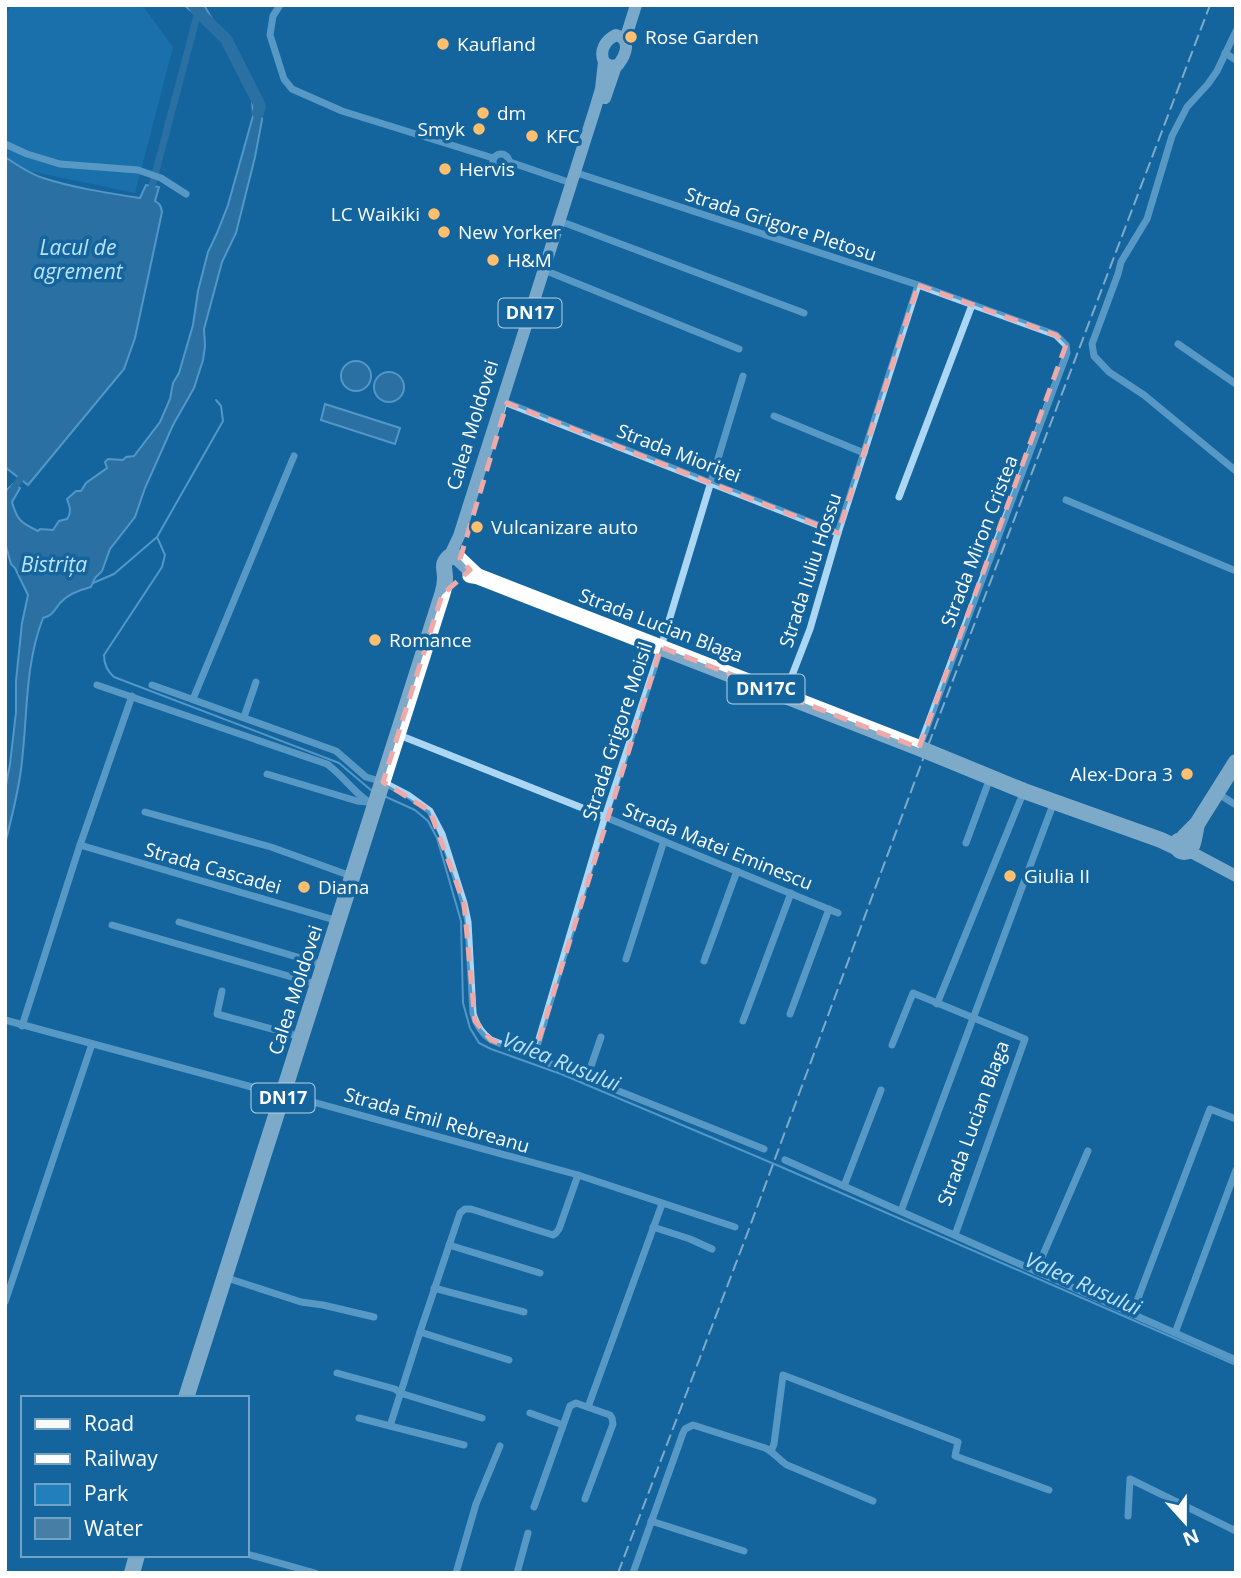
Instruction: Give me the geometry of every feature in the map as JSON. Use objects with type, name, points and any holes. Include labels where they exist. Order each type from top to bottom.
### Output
[{"type":"highway","name":"Strada Lucian Blaga","points":[[456,568],[1024,791],[1161,840],[1188,846]]},
{"type":"highway","name":"Calea Moldovei","points":[[188,1396],[377,795],[399,735],[442,595],[456,568]]},
{"type":"highway","points":[[1188,846],[1198,824],[1236,762]]},
{"type":"main road","points":[[620,37],[608,39],[602,51],[610,64],[620,63],[626,52],[620,37],[629,5]]},
{"type":"main road","points":[[620,37],[636,5]]},
{"type":"main road","name":"Calea Moldovei","points":[[456,568],[565,223],[610,64]]},
{"type":"main road","name":"Calea Moldovei","points":[[456,568],[459,536],[576,178]]},
{"type":"main road","name":"DN17C","points":[[1188,846],[1236,876]]},
{"type":"street","points":[[280,5],[273,16],[270,35],[285,79],[292,89],[342,111],[494,158]]},
{"type":"street","points":[[1236,31],[1217,71],[1187,107],[1172,136],[1152,206],[1121,262],[1092,344],[1092,351],[1098,362],[1109,372],[1144,395],[1236,471]]},
{"type":"street","points":[[1225,53],[1236,61]]},
{"type":"street","points":[[5,144],[60,164],[138,170],[161,178],[186,194]]},
{"type":"street","points":[[503,153],[508,156],[510,162],[506,169],[499,170],[493,164],[494,158],[503,153]]},
{"type":"street","name":"Strada Grigore Pletosu","points":[[510,162],[576,178],[918,285],[1056,335],[1066,345]]},
{"type":"street","points":[[565,223],[804,313]]},
{"type":"street","points":[[549,272],[739,349]]},
{"type":"street","name":"Strada Iuliu Hossu","points":[[784,696],[810,629],[918,285]]},
{"type":"street","points":[[899,497],[972,305]]},
{"type":"street","points":[[1178,344],[1236,384]]},
{"type":"street","name":"Strada Miron Cristea","points":[[919,748],[1067,353],[1066,345]]},
{"type":"street","name":"Strada Grigore Moisil","points":[[534,1056],[605,817],[661,647],[743,376]]},
{"type":"street","name":"Strada Mioriței","points":[[507,403],[838,533]]},
{"type":"street","points":[[774,416],[864,453]]},
{"type":"street","points":[[193,699],[294,456]]},
{"type":"street","points":[[1066,500],[1236,571]]},
{"type":"street","points":[[244,717],[256,682]]},
{"type":"street","points":[[97,685],[327,764],[377,795]]},
{"type":"street","points":[[152,685],[336,751],[366,777],[377,795]]},
{"type":"street","points":[[22,1026],[80,845],[132,696]]},
{"type":"street","name":"Strada Matei Eminescu","points":[[399,735],[838,913]]},
{"type":"street","points":[[267,774],[357,801],[377,795],[408,795],[430,811],[442,834],[457,876],[468,922],[475,1021],[491,1040],[764,1149]]},
{"type":"street","points":[[966,843],[990,777]]},
{"type":"street","points":[[937,1004],[1024,791]]},
{"type":"street","points":[[1217,793],[1236,805]]},
{"type":"street","name":"Strada Lucian Blaga","points":[[901,1211],[1054,802]]},
{"type":"street","points":[[145,812],[271,848],[353,876]]},
{"type":"street","points":[[626,959],[664,841]]},
{"type":"street","name":"Strada Cascadei","points":[[80,845],[338,921]]},
{"type":"street","points":[[704,961],[737,871]]},
{"type":"street","points":[[743,1021],[790,893]]},
{"type":"street","name":"Strada Matei Eminescu","points":[[790,1014],[829,909]]},
{"type":"street","points":[[179,922],[324,965]]},
{"type":"street","points":[[112,925],[318,984]]},
{"type":"street","points":[[222,991],[217,1014],[301,1037]]},
{"type":"street","name":"Strada Lucian Blaga","points":[[892,1045],[913,993],[1025,1039],[955,1235]]},
{"type":"street","name":"Strada Emil Rebreanu","points":[[5,1020],[578,1175],[735,1227]]},
{"type":"street","points":[[587,1078],[601,1037]]},
{"type":"street","points":[[5,1302],[92,1044]]},
{"type":"street","points":[[844,1186],[881,1090]]},
{"type":"street","points":[[1132,1314],[1210,1109],[1236,1119]]},
{"type":"street","points":[[1036,1271],[1088,1151]]},
{"type":"street","points":[[785,1160],[1236,1360]]},
{"type":"street","points":[[1175,1333],[1236,1170]]},
{"type":"street","points":[[390,1426],[460,1213],[471,1209],[550,1234],[556,1233],[578,1175]]},
{"type":"street","points":[[588,1407],[662,1204]]},
{"type":"street","points":[[653,1227],[690,1239],[712,1250]]},
{"type":"street","points":[[449,1245],[540,1273]]},
{"type":"street","points":[[224,1277],[301,1302],[374,1317]]},
{"type":"street","points":[[434,1288],[524,1312]]},
{"type":"street","points":[[420,1332],[509,1360]]},
{"type":"street","points":[[337,1373],[482,1418]]},
{"type":"street","points":[[771,1451],[783,1375],[958,1442],[956,1456],[1049,1490]]},
{"type":"street","points":[[534,1507],[573,1403],[610,1415],[613,1424],[585,1499]]},
{"type":"street","points":[[530,1413],[563,1425]]},
{"type":"street","points":[[359,1418],[464,1445]]},
{"type":"street","points":[[633,1573],[683,1433],[689,1426],[698,1425],[771,1451],[787,1465],[873,1501]]},
{"type":"street","points":[[456,1573],[476,1504],[500,1446]]},
{"type":"street","points":[[1128,1516],[1130,1479],[1236,1531]]},
{"type":"street","points":[[651,1521],[744,1551]]},
{"type":"street","points":[[517,1573],[528,1533]]},
{"type":"street","points":[[248,1553],[315,1573]]},
{"type":"highlighted area","points":[[918,285],[1056,335],[1066,345],[919,748],[661,647],[534,1056],[491,1040],[475,1021],[464,903],[430,811],[383,782],[442,595],[470,570],[460,559],[507,403],[838,533]]},
{"type":"green space","points":[[13,5],[142,5],[173,47],[135,193],[20,169],[5,159],[5,15]]},
{"type":"water","points":[[184,5],[204,5],[215,24],[202,20]]},
{"type":"water","name":"Bistrița","points":[[259,97],[262,120],[255,157],[236,233],[222,262],[204,329],[203,360],[194,388],[173,425],[135,517],[110,549],[102,571],[91,587],[70,595],[51,614],[43,618],[33,655],[20,778],[5,844],[5,790],[16,712],[22,623],[28,595],[11,564],[5,543],[5,492],[13,484],[20,488],[12,502],[18,517],[24,523],[38,531],[53,530],[59,521],[69,516],[67,499],[76,491],[81,491],[86,483],[107,468],[105,462],[108,459],[123,460],[134,456],[160,422],[179,373],[193,325],[208,252],[228,205],[253,116],[252,99]]},
{"type":"water","name":"Lacul de agrement","points":[[5,157],[38,176],[91,190],[140,198],[146,185],[159,187],[155,201],[162,212],[135,338],[124,369],[28,485],[5,467]]},
{"type":"water","points":[[356,361],[367,365],[371,376],[367,387],[356,391],[345,387],[341,376],[345,365]]},
{"type":"water","points":[[389,372],[400,376],[404,387],[400,398],[389,402],[378,398],[374,387],[378,376]]},
{"type":"water","points":[[325,404],[400,428],[395,444],[321,420]]},
{"type":"waterway","name":"Bistrița","points":[[194,5],[226,39],[260,106],[258,113]]},
{"type":"waterway","points":[[152,186],[198,12]]},
{"type":"waterway","points":[[93,583],[114,574],[157,537],[223,421],[221,406],[216,400]]},
{"type":"waterway","points":[[10,493],[20,479]]},
{"type":"waterway","name":"Valea Rusului","points":[[157,537],[165,555],[162,567],[104,655],[109,672],[114,677],[339,763],[372,791]]},
{"type":"waterway","name":"Valea Rusului","points":[[384,796],[415,810],[428,821],[437,838],[461,921],[463,1003],[470,1028],[479,1043],[561,1074],[779,1166],[1236,1365]]},
{"type":"railway","points":[[618,1573],[926,751],[1210,5]]},
{"type":"place","name":"Rose Garden","points":[[631,37]]},
{"type":"place","name":"Kaufland","points":[[443,44]]},
{"type":"place","name":"dm","points":[[483,113]]},
{"type":"place","name":"Smyk","points":[[479,129]]},
{"type":"place","name":"KFC","points":[[532,136]]},
{"type":"place","name":"Hervis","points":[[445,169]]},
{"type":"place","name":"LC Waikiki","points":[[434,214]]},
{"type":"place","name":"New Yorker","points":[[444,232]]},
{"type":"place","name":"H&M","points":[[493,260]]},
{"type":"place","name":"Vulcanizare auto","points":[[477,527]]},
{"type":"place","name":"Romance","points":[[375,640]]},
{"type":"place","name":"Alex-Dora 3","points":[[1187,774]]},
{"type":"place","name":"Giulia II","points":[[1010,876]]},
{"type":"place","name":"Diana","points":[[304,887]]}]
